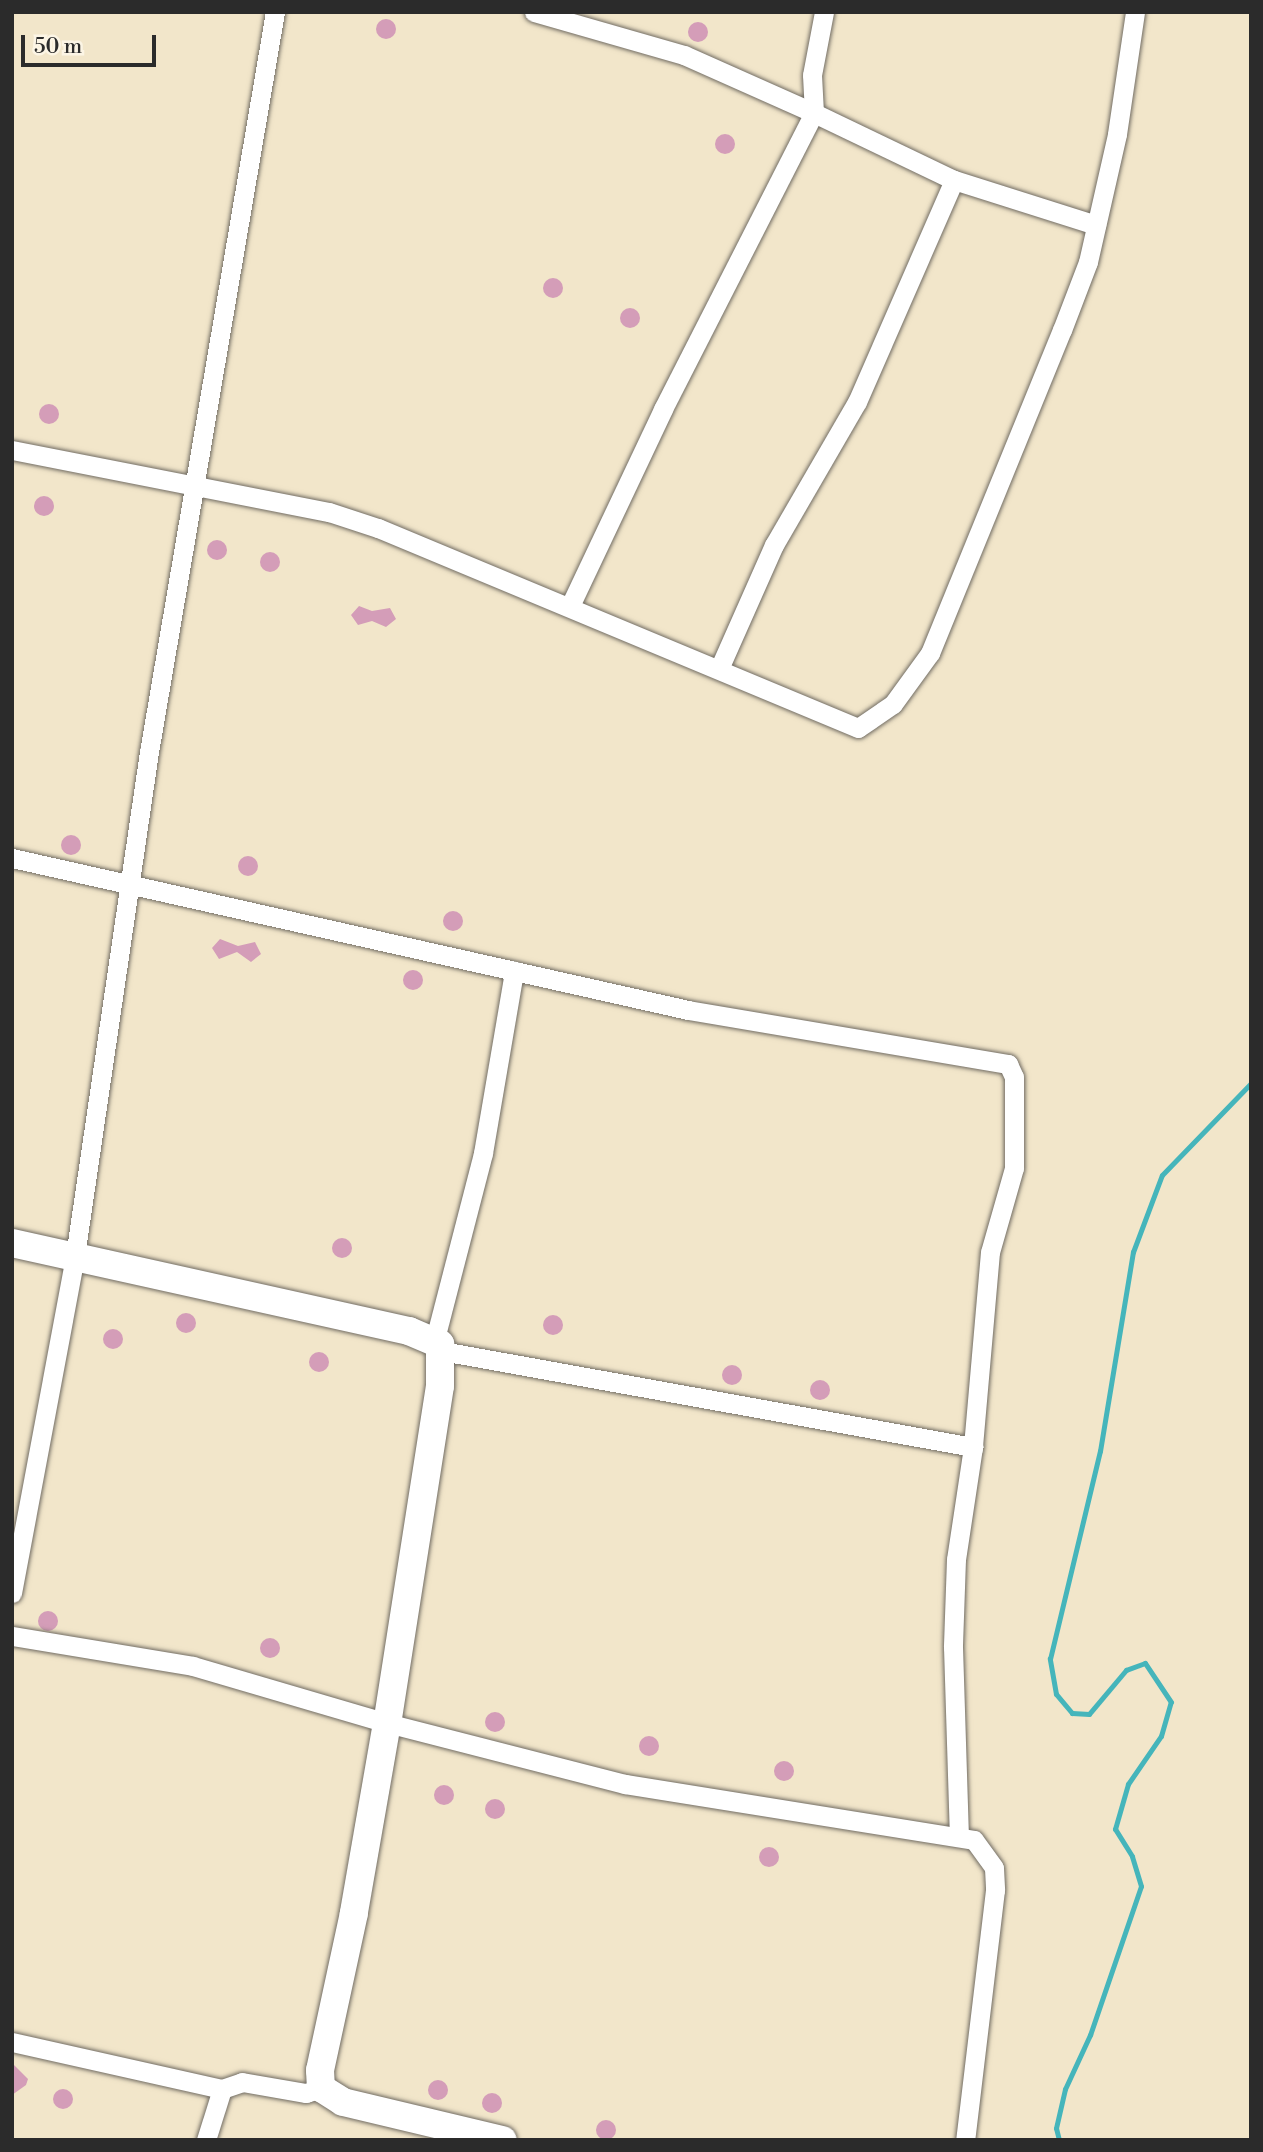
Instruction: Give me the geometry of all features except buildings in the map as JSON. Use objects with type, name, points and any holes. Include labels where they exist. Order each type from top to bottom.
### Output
[{"type":"street","points":[[12,1593],[75,1256],[128,886],[275,12]]},
{"type":"street","points":[[534,12],[684,55],[954,180],[1096,225]]},
{"type":"street","points":[[570,606],[663,409],[814,113],[812,75],[824,12]]},
{"type":"street","points":[[12,450],[196,490],[329,512],[570,606],[844,726],[866,725],[892,704],[925,661],[948,612],[1084,274],[1118,134],[1135,12]]},
{"type":"street","points":[[719,669],[774,545],[856,402],[954,180]]},
{"type":"street","points":[[12,858],[688,1010],[1008,1063],[1014,1077],[1014,1168],[990,1252],[973,1447],[956,1559],[953,1647],[959,1836]]},
{"type":"street","points":[[321,2088],[320,2070],[354,1913],[387,1723],[438,1345],[483,1153],[514,971]]},
{"type":"street","points":[[12,1243],[438,1345],[973,1447]]},
{"type":"street","points":[[12,1636],[193,1665],[387,1723],[625,1784],[794,1814],[974,1840],[995,1868],[995,1890],[965,2140]]},
{"type":"street","points":[[12,2042],[222,2089],[243,2082],[306,2094],[321,2088]]},
{"type":"street","points":[[321,2088],[343,2102],[505,2139]]},
{"type":"street","points":[[206,2140],[222,2089]]},
{"type":"waterway","points":[[1059,2140],[1056,2128],[1065,2089],[1090,2035],[1141,1886],[1132,1856],[1115,1829],[1128,1784],[1161,1736],[1171,1702],[1145,1663],[1126,1670],[1089,1714],[1072,1713],[1056,1694],[1050,1659],[1100,1451],[1133,1252],[1162,1175],[1251,1083]]}]
